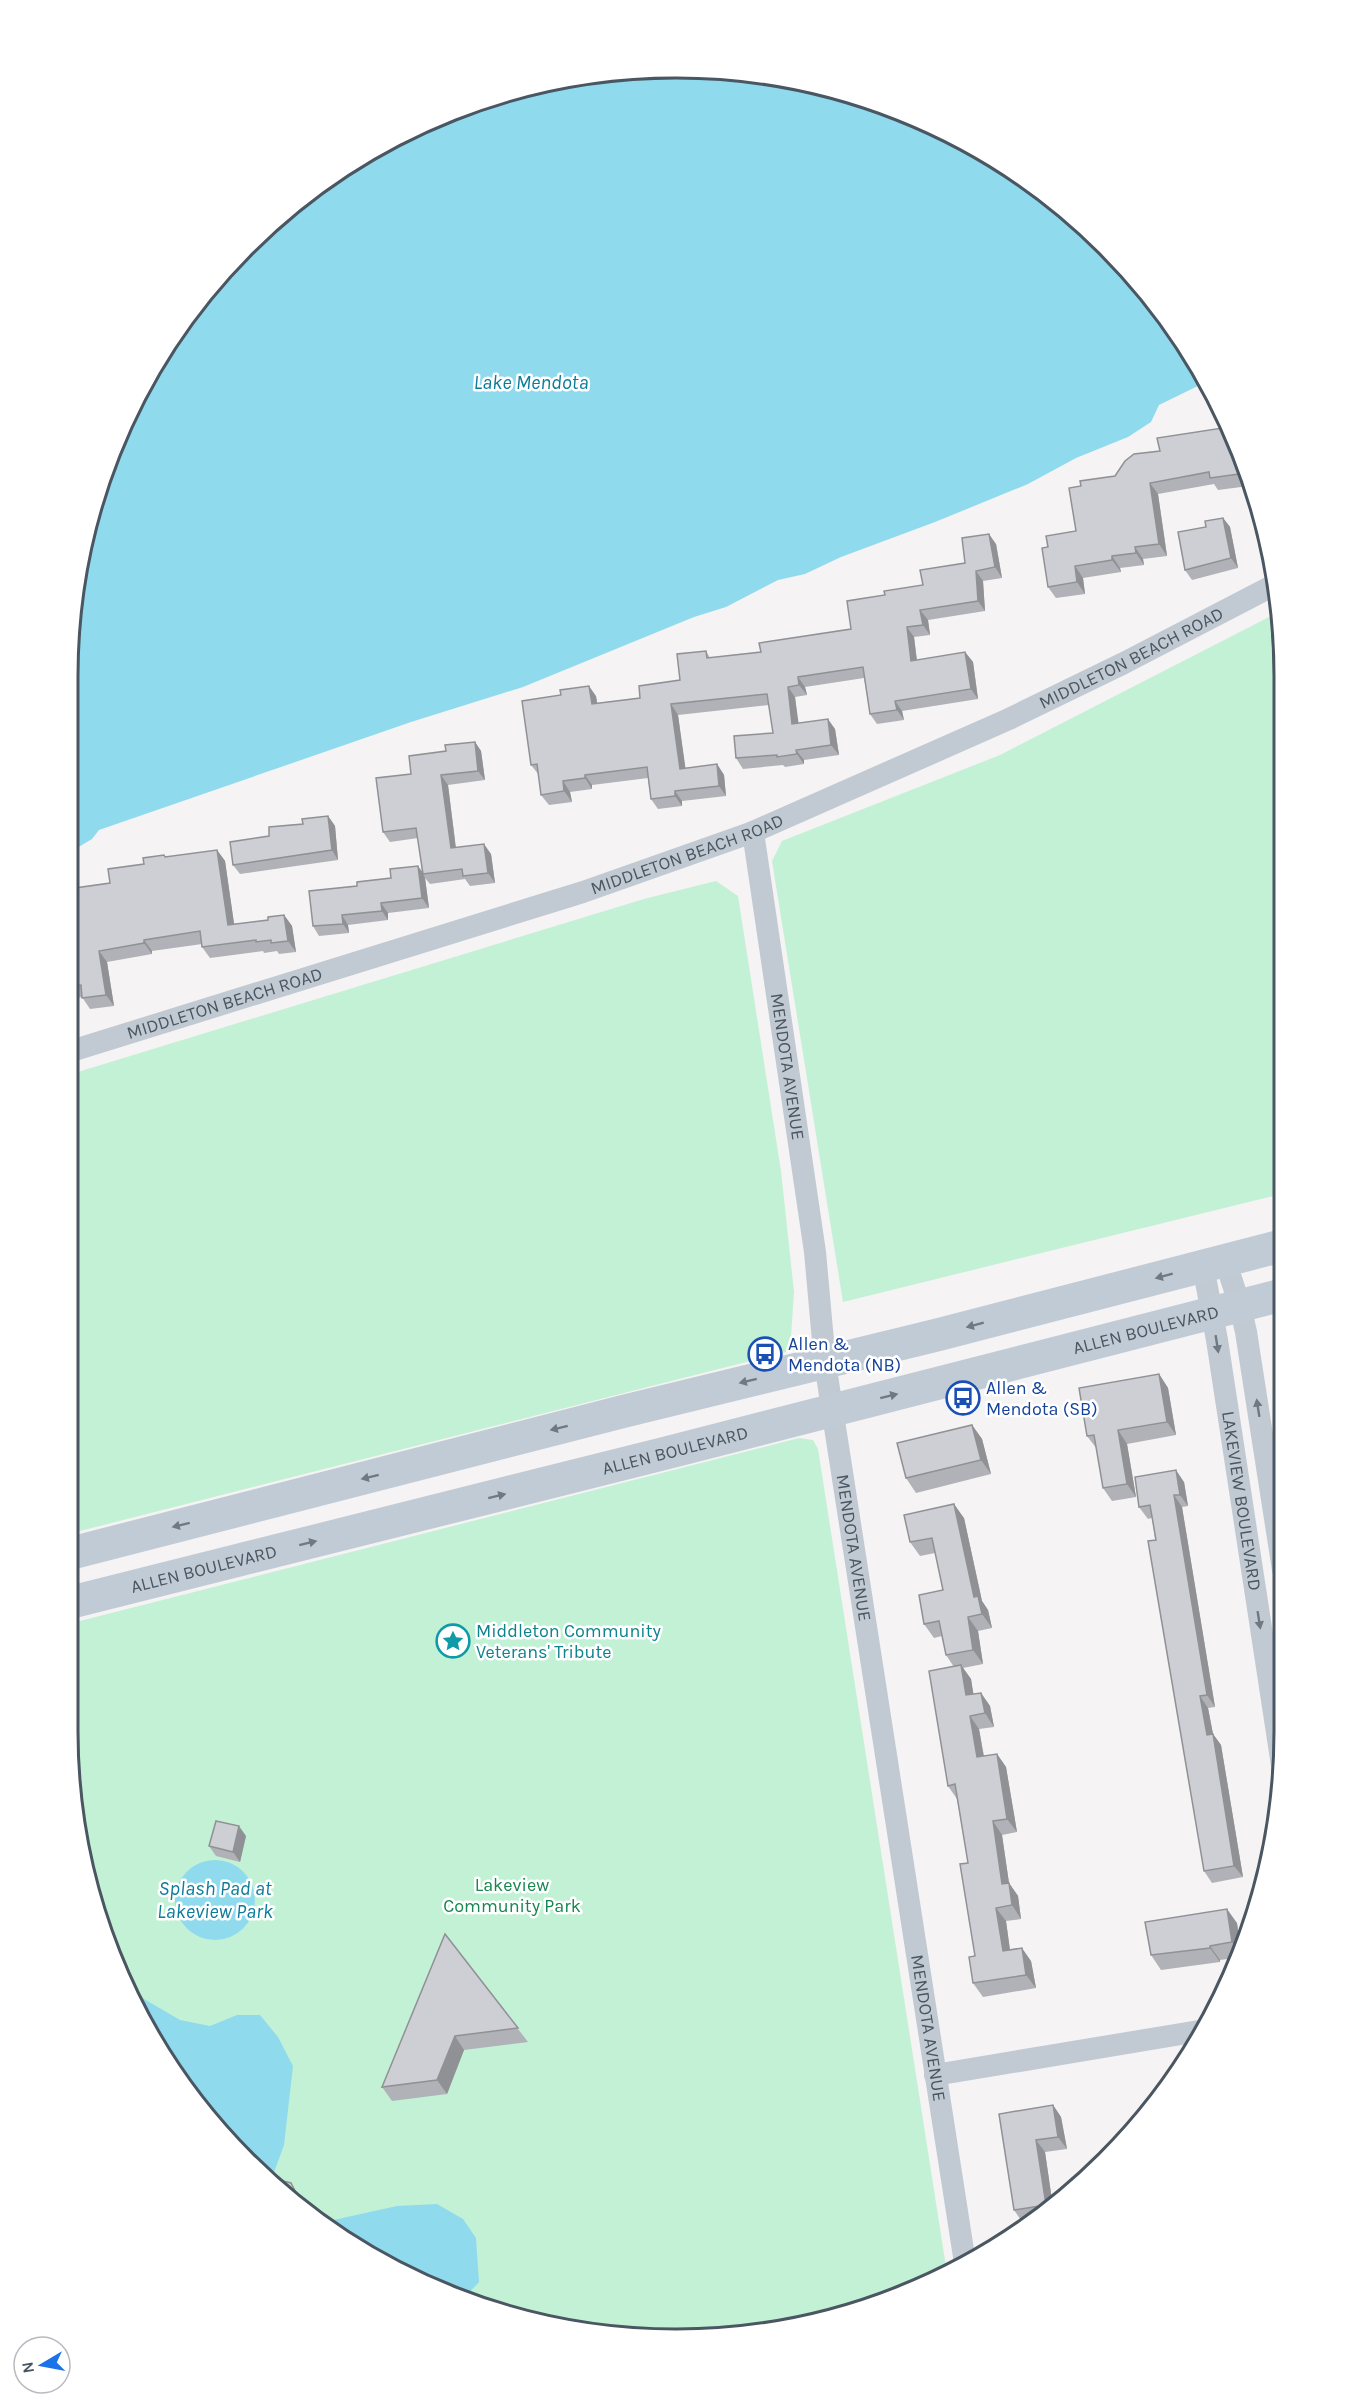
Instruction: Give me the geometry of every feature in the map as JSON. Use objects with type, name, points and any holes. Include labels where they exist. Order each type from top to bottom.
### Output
[{"type":"main road","points":[[78,1551],[1274,1248]]},
{"type":"main road","name":"ALLEN BOULEVARD","points":[[78,1601],[1274,1297]]},
{"type":"street","name":"MIDDLETON BEACH ROAD","points":[[78,1049],[584,892],[753,832],[1009,719],[1124,663],[1268,588]]},
{"type":"street","name":"MENDOTA AVENUE","points":[[753,832],[815,1252],[825,1363],[964,2255]]},
{"type":"street","name":"LAKEVIEW BOULEVARD","points":[[1214,1263],[1274,1533]]},
{"type":"street","name":"LAKEVIEW BOULEVARD","points":[[1226,1309],[1274,1699]]},
{"type":"street","points":[[935,2074],[1193,2032]]},
{"type":"green space","points":[[1271,616],[1274,676],[1274,1196],[843,1302],[772,861],[782,841],[1000,755]]},
{"type":"green space","points":[[716,881],[738,896],[781,1171],[794,1292],[790,1351],[78,1531],[78,1072],[644,899]]},
{"type":"green space","name":"Lakeview Community Park","points":[[799,1438],[813,1440],[818,1449],[946,2264],[868,2297],[793,2318],[715,2328],[637,2328],[559,2318],[521,2309],[447,2283],[377,2249],[312,2205],[253,2154],[202,2095],[158,2030],[124,1960],[98,1886],[83,1809],[79,1770],[78,1621]]},
{"type":"water","name":"Lake Mendota","points":[[637,79],[715,79],[754,83],[831,98],[868,110],[905,124],[975,158],[1008,179],[1070,226],[1126,282],[1173,344],[1198,386],[1159,405],[1151,422],[1128,437],[1076,458],[1028,484],[841,557],[805,574],[778,580],[726,607],[694,617],[523,687],[411,722],[99,830],[92,839],[78,847],[78,676],[83,598],[98,521],[124,447],[140,412],[179,344],[226,282],[253,253],[282,226],[344,179],[377,158],[447,124],[521,98],[559,89]]},
{"type":"water","name":"Splash Pad at Lakeview Park","points":[[207,1860],[223,1860],[244,1871],[255,1892],[255,1908],[244,1929],[223,1940],[207,1940],[193,1934],[181,1922],[175,1908],[175,1892],[181,1878],[193,1866]]},
{"type":"water","points":[[140,1995],[180,2020],[210,2026],[237,2015],[260,2015],[278,2037],[293,2066],[284,2145],[274,2173],[226,2125],[202,2095],[158,2030]]},
{"type":"water","points":[[437,2204],[463,2219],[476,2238],[479,2282],[470,2292],[377,2249],[333,2220],[397,2206]]},
{"type":"building","points":[[1220,428],[1238,474],[1210,478],[1209,472],[1150,483],[1159,544],[1135,547],[1136,553],[1112,556],[1112,560],[1075,566],[1077,582],[1048,587],[1042,548],[1048,547],[1046,536],[1076,531],[1069,488],[1081,486],[1080,481],[1115,476],[1125,461],[1134,454],[1160,451],[1157,438]]},
{"type":"building","points":[[1223,518],[1231,558],[1185,570],[1178,532],[1206,527],[1205,521]]},
{"type":"building","points":[[989,534],[995,567],[976,571],[978,601],[920,610],[923,625],[907,627],[911,661],[965,652],[971,689],[895,701],[897,710],[870,714],[863,667],[798,677],[799,685],[788,687],[792,724],[828,719],[831,745],[796,750],[797,754],[777,757],[777,755],[736,758],[734,736],[773,733],[767,694],[671,704],[680,769],[717,764],[719,786],[675,791],[675,796],[651,799],[647,767],[585,775],[585,778],[563,781],[564,791],[541,795],[537,764],[531,765],[522,701],[561,695],[560,690],[589,686],[592,704],[640,698],[639,686],[680,680],[677,654],[706,651],[707,658],[761,652],[759,643],[851,629],[847,601],[885,595],[884,591],[923,585],[920,570],[965,563],[962,538]]},
{"type":"building","points":[[475,742],[478,771],[441,775],[451,848],[484,844],[488,873],[463,876],[462,869],[423,874],[416,828],[383,832],[376,778],[411,774],[409,756],[446,751],[445,745]]},
{"type":"building","points":[[328,816],[332,850],[233,865],[230,842],[269,836],[269,827],[303,824],[302,819]]},
{"type":"building","points":[[217,850],[228,925],[268,920],[268,917],[284,915],[288,941],[271,943],[271,940],[256,942],[256,940],[202,947],[200,931],[144,940],[144,943],[99,951],[106,995],[82,998],[81,985],[78,985],[78,888],[110,883],[108,869],[144,864],[143,858],[164,855],[165,857]]},
{"type":"building","points":[[418,866],[422,898],[381,903],[382,911],[342,915],[343,924],[313,926],[309,891],[357,886],[357,882],[391,878],[390,869]]},
{"type":"building","points":[[1159,1374],[1167,1422],[1118,1430],[1127,1484],[1103,1488],[1094,1435],[1087,1436],[1079,1388]]},
{"type":"building","points":[[972,1425],[981,1460],[906,1478],[897,1443]]},
{"type":"building","points":[[1176,1470],[1180,1495],[1174,1495],[1207,1695],[1200,1696],[1207,1735],[1213,1734],[1234,1866],[1204,1871],[1148,1541],[1156,1540],[1150,1505],[1139,1507],[1135,1477]]},
{"type":"building","points":[[954,1504],[974,1597],[978,1596],[982,1614],[968,1617],[973,1650],[946,1655],[939,1621],[924,1624],[919,1595],[943,1590],[932,1538],[910,1542],[904,1515]]},
{"type":"building","points":[[961,1665],[966,1695],[981,1693],[985,1713],[970,1716],[977,1757],[997,1754],[1007,1819],[993,1821],[1002,1884],[1009,1883],[1012,1905],[996,1908],[1003,1951],[1022,1948],[1026,1975],[973,1983],[969,1957],[975,1956],[960,1864],[968,1863],[955,1784],[948,1786],[929,1671]]},
{"type":"building","points":[[216,1821],[239,1826],[233,1852],[209,1846]]},
{"type":"building","points":[[1227,1909],[1232,1942],[1210,1946],[1210,1948],[1151,1955],[1145,1922]]},
{"type":"building","points":[[445,1934],[518,2028],[455,2036],[437,2080],[382,2087]]},
{"type":"building","points":[[1053,2105],[1058,2137],[1036,2140],[1045,2201],[1038,2206],[1014,2210],[999,2114]]},
{"type":"building","points":[[282,2181],[291,2183],[295,2192]]},
{"type":"place","name":"Allen & Mendota (NB)","points":[[765,1354]]},
{"type":"place","name":"Allen & Mendota (SB)","points":[[963,1398]]},
{"type":"place","name":"Middleton Community Veterans' Tribute","points":[[453,1641]]}]
